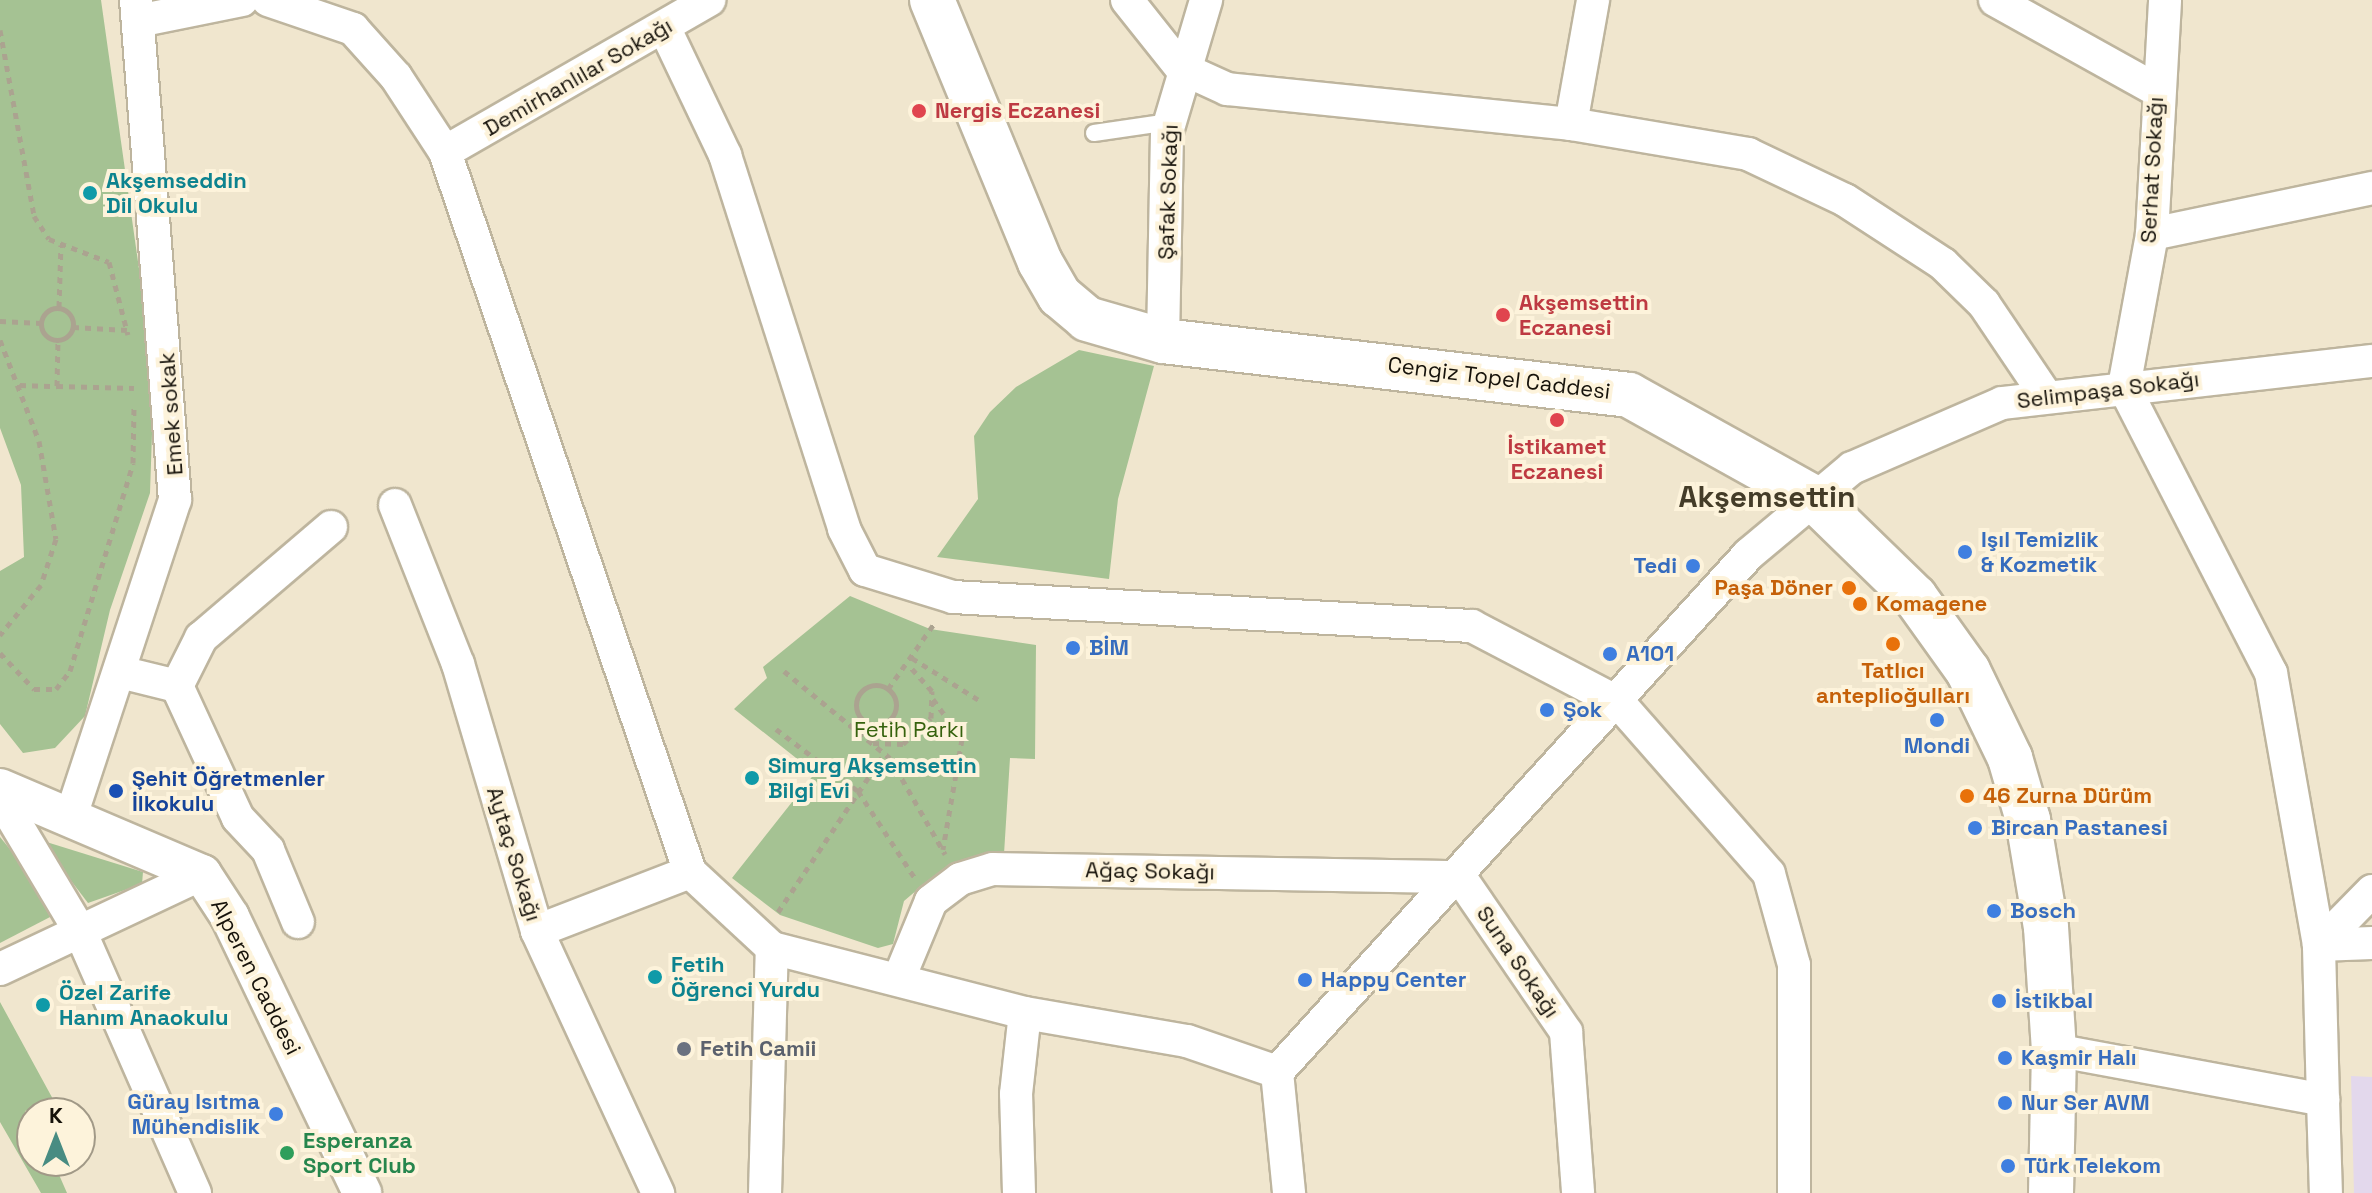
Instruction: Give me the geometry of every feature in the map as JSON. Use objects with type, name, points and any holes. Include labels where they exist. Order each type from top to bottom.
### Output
[{"type":"main road","name":"Cengiz Topel Caddesi","points":[[932,0],[1060,296],[1087,319],[1163,341],[1600,387],[1655,406],[1812,497],[1915,597],[1968,671],[2010,758],[2046,927],[2054,1050],[2051,1193]]},
{"type":"street","points":[[137,11],[242,0]]},
{"type":"street","points":[[268,0],[353,29],[396,77],[445,152],[690,872],[767,944],[900,976],[1025,1013],[1187,1041],[1277,1072],[1289,1193]]},
{"type":"street","name":"Demirhanlılar Sokağı","points":[[445,152],[665,29],[709,0]]},
{"type":"street","points":[[1127,0],[1181,68],[1227,89],[1571,124],[1748,154],[1845,200],[1971,290],[2046,396]]},
{"type":"street","name":"Şafak Sokağı","points":[[1163,341],[1169,122],[1181,68],[1206,0]]},
{"type":"street","points":[[1571,124],[1593,0]]},
{"type":"street","points":[[1995,0],[2155,89]]},
{"type":"street","name":"Serhat Sokağı","points":[[2124,387],[2152,234],[2155,89],[2165,0]]},
{"type":"street","name":"Emek sokak","points":[[72,813],[124,673],[176,485],[137,11]]},
{"type":"street","points":[[665,29],[725,155],[851,548],[865,570],[953,597],[1472,626],[1619,703],[1769,874],[1794,965],[1794,1193]]},
{"type":"street","points":[[2152,234],[2372,188]]},
{"type":"street","name":"Selimpaşa Sokağı","points":[[1277,1072],[1619,703],[1749,554],[1812,497],[1852,468],[2002,403],[2372,361]]},
{"type":"street","points":[[2124,387],[2271,673],[2319,945],[2326,1193]]},
{"type":"street","name":"Aytaç Sokağı","points":[[395,505],[458,664],[537,931],[658,1193]]},
{"type":"street","points":[[177,686],[201,638],[331,527]]},
{"type":"street","points":[[124,673],[177,686]]},
{"type":"street","points":[[177,686],[238,818],[268,850],[298,922]]},
{"type":"street","name":"Alperen Caddesi","points":[[0,788],[72,813],[202,874],[230,917],[362,1193]]},
{"type":"street","points":[[0,797],[80,931],[195,1193]]},
{"type":"street","name":"Ağaç Sokağı","points":[[931,901],[960,879],[993,869],[1460,877]]},
{"type":"street","points":[[537,931],[690,872]]},
{"type":"street","points":[[0,969],[202,874]]},
{"type":"street","name":"Suna Sokağı","points":[[1460,877],[1566,1032],[1578,1193]]},
{"type":"street","points":[[2319,945],[2372,891]]},
{"type":"street","points":[[900,976],[931,901]]},
{"type":"street","points":[[2319,945],[2372,943]]},
{"type":"street","points":[[765,1193],[767,944]]},
{"type":"street","points":[[1019,1193],[1016,1094],[1025,1013]]},
{"type":"street","points":[[2054,1050],[2323,1100]]},
{"type":"lane","points":[[1094,133],[1169,122]]},
{"type":"path","points":[[0,30],[34,216],[49,239],[109,262],[130,343]]},
{"type":"path","points":[[61,245],[59,307],[73,327]]},
{"type":"path","points":[[41,323],[59,307]]},
{"type":"path","points":[[0,321],[41,323],[58,340],[57,386]]},
{"type":"path","points":[[58,340],[73,327],[127,330]]},
{"type":"path","points":[[0,340],[20,385],[56,539],[41,585],[0,635]]},
{"type":"path","points":[[0,653],[34,689],[56,689],[70,671],[133,463],[134,379]]},
{"type":"path","points":[[20,385],[134,388]]},
{"type":"path","points":[[888,689],[895,713],[879,725],[866,722],[858,711],[860,694],[888,689],[953,597]]},
{"type":"path","points":[[912,658],[982,702]]},
{"type":"path","points":[[908,664],[926,679],[933,699],[962,739],[943,850]]},
{"type":"path","points":[[784,671],[884,753],[960,879]]},
{"type":"path","points":[[870,742],[915,739],[931,718],[933,699]]},
{"type":"path","points":[[857,731],[866,722]]},
{"type":"path","points":[[776,729],[858,791],[931,901]]},
{"type":"path","points":[[767,944],[884,753]]},
{"type":"shaded area","points":[[2351,1076],[2372,1077],[2372,1193],[2354,1193]]},
{"type":"green space","points":[[0,0],[101,0],[154,375],[150,493],[110,610],[85,716],[55,748],[23,753],[0,724],[0,571],[24,557],[21,485],[0,428]]},
{"type":"green space","points":[[1079,350],[1154,366],[1118,499],[1109,579],[937,557],[978,499],[974,436],[990,412],[1016,387]]},
{"type":"green space","name":"Fetih Parkı","points":[[850,596],[930,629],[1036,645],[1035,759],[1010,758],[1004,854],[946,868],[924,884],[904,901],[893,944],[878,948],[780,915],[732,878],[815,773],[734,709],[767,678],[763,667]]},
{"type":"green space","points":[[0,837],[41,887],[52,916],[0,943]]},
{"type":"green space","points":[[40,840],[143,872],[142,884],[88,903]]},
{"type":"green space","points":[[0,1002],[52,1097],[16,1097],[16,1150],[0,1122]]},
{"type":"green space","points":[[32,1177],[60,1177],[67,1193],[41,1193]]},
{"type":"place","name":"Nergis Eczanesi","points":[[919,111]]},
{"type":"place","name":"Akşemseddin Dil Okulu","points":[[90,193]]},
{"type":"place","name":"Akşemsettin Eczanesi","points":[[1503,315]]},
{"type":"place","name":"İstikamet Eczanesi","points":[[1557,420]]},
{"type":"place","name":"Işıl Temizlik & Kozmetik","points":[[1965,552]]},
{"type":"place","name":"Tedi","points":[[1693,566]]},
{"type":"place","name":"Paşa Döner","points":[[1849,588]]},
{"type":"place","name":"Komagene","points":[[1860,604]]},
{"type":"place","name":"Tatlıcı anteplioğulları","points":[[1893,644]]},
{"type":"place","name":"BİM","points":[[1073,648]]},
{"type":"place","name":"A101","points":[[1610,654]]},
{"type":"place","name":"Şok","points":[[1547,710]]},
{"type":"place","name":"Mondi","points":[[1937,720]]},
{"type":"place","name":"Simurg Akşemsettin Bilgi Evi","points":[[752,778]]},
{"type":"place","name":"Şehit Öğretmenler İlkokulu","points":[[116,791]]},
{"type":"place","name":"46 Zurna Dürüm","points":[[1967,796]]},
{"type":"place","name":"Bircan Pastanesi","points":[[1975,828]]},
{"type":"place","name":"Bosch","points":[[1994,911]]},
{"type":"place","name":"Fetih Öğrenci Yurdu","points":[[655,977]]},
{"type":"place","name":"Happy Center","points":[[1305,980]]},
{"type":"place","name":"İstikbal","points":[[1999,1001]]},
{"type":"place","name":"Özel Zarife Hanım Anaokulu","points":[[43,1005]]},
{"type":"place","name":"Fetih Camii","points":[[684,1049]]},
{"type":"place","name":"Kaşmir Halı","points":[[2005,1058]]},
{"type":"place","name":"Nur Ser AVM","points":[[2005,1103]]},
{"type":"place","name":"Güray Isıtma Mühendislik","points":[[276,1114]]},
{"type":"place","name":"Esperanza Sport Club","points":[[287,1153]]},
{"type":"place","name":"Türk Telekom","points":[[2008,1166]]},
{"type":"district","name":"Akşemsettin","points":[[1767,497]]}]
